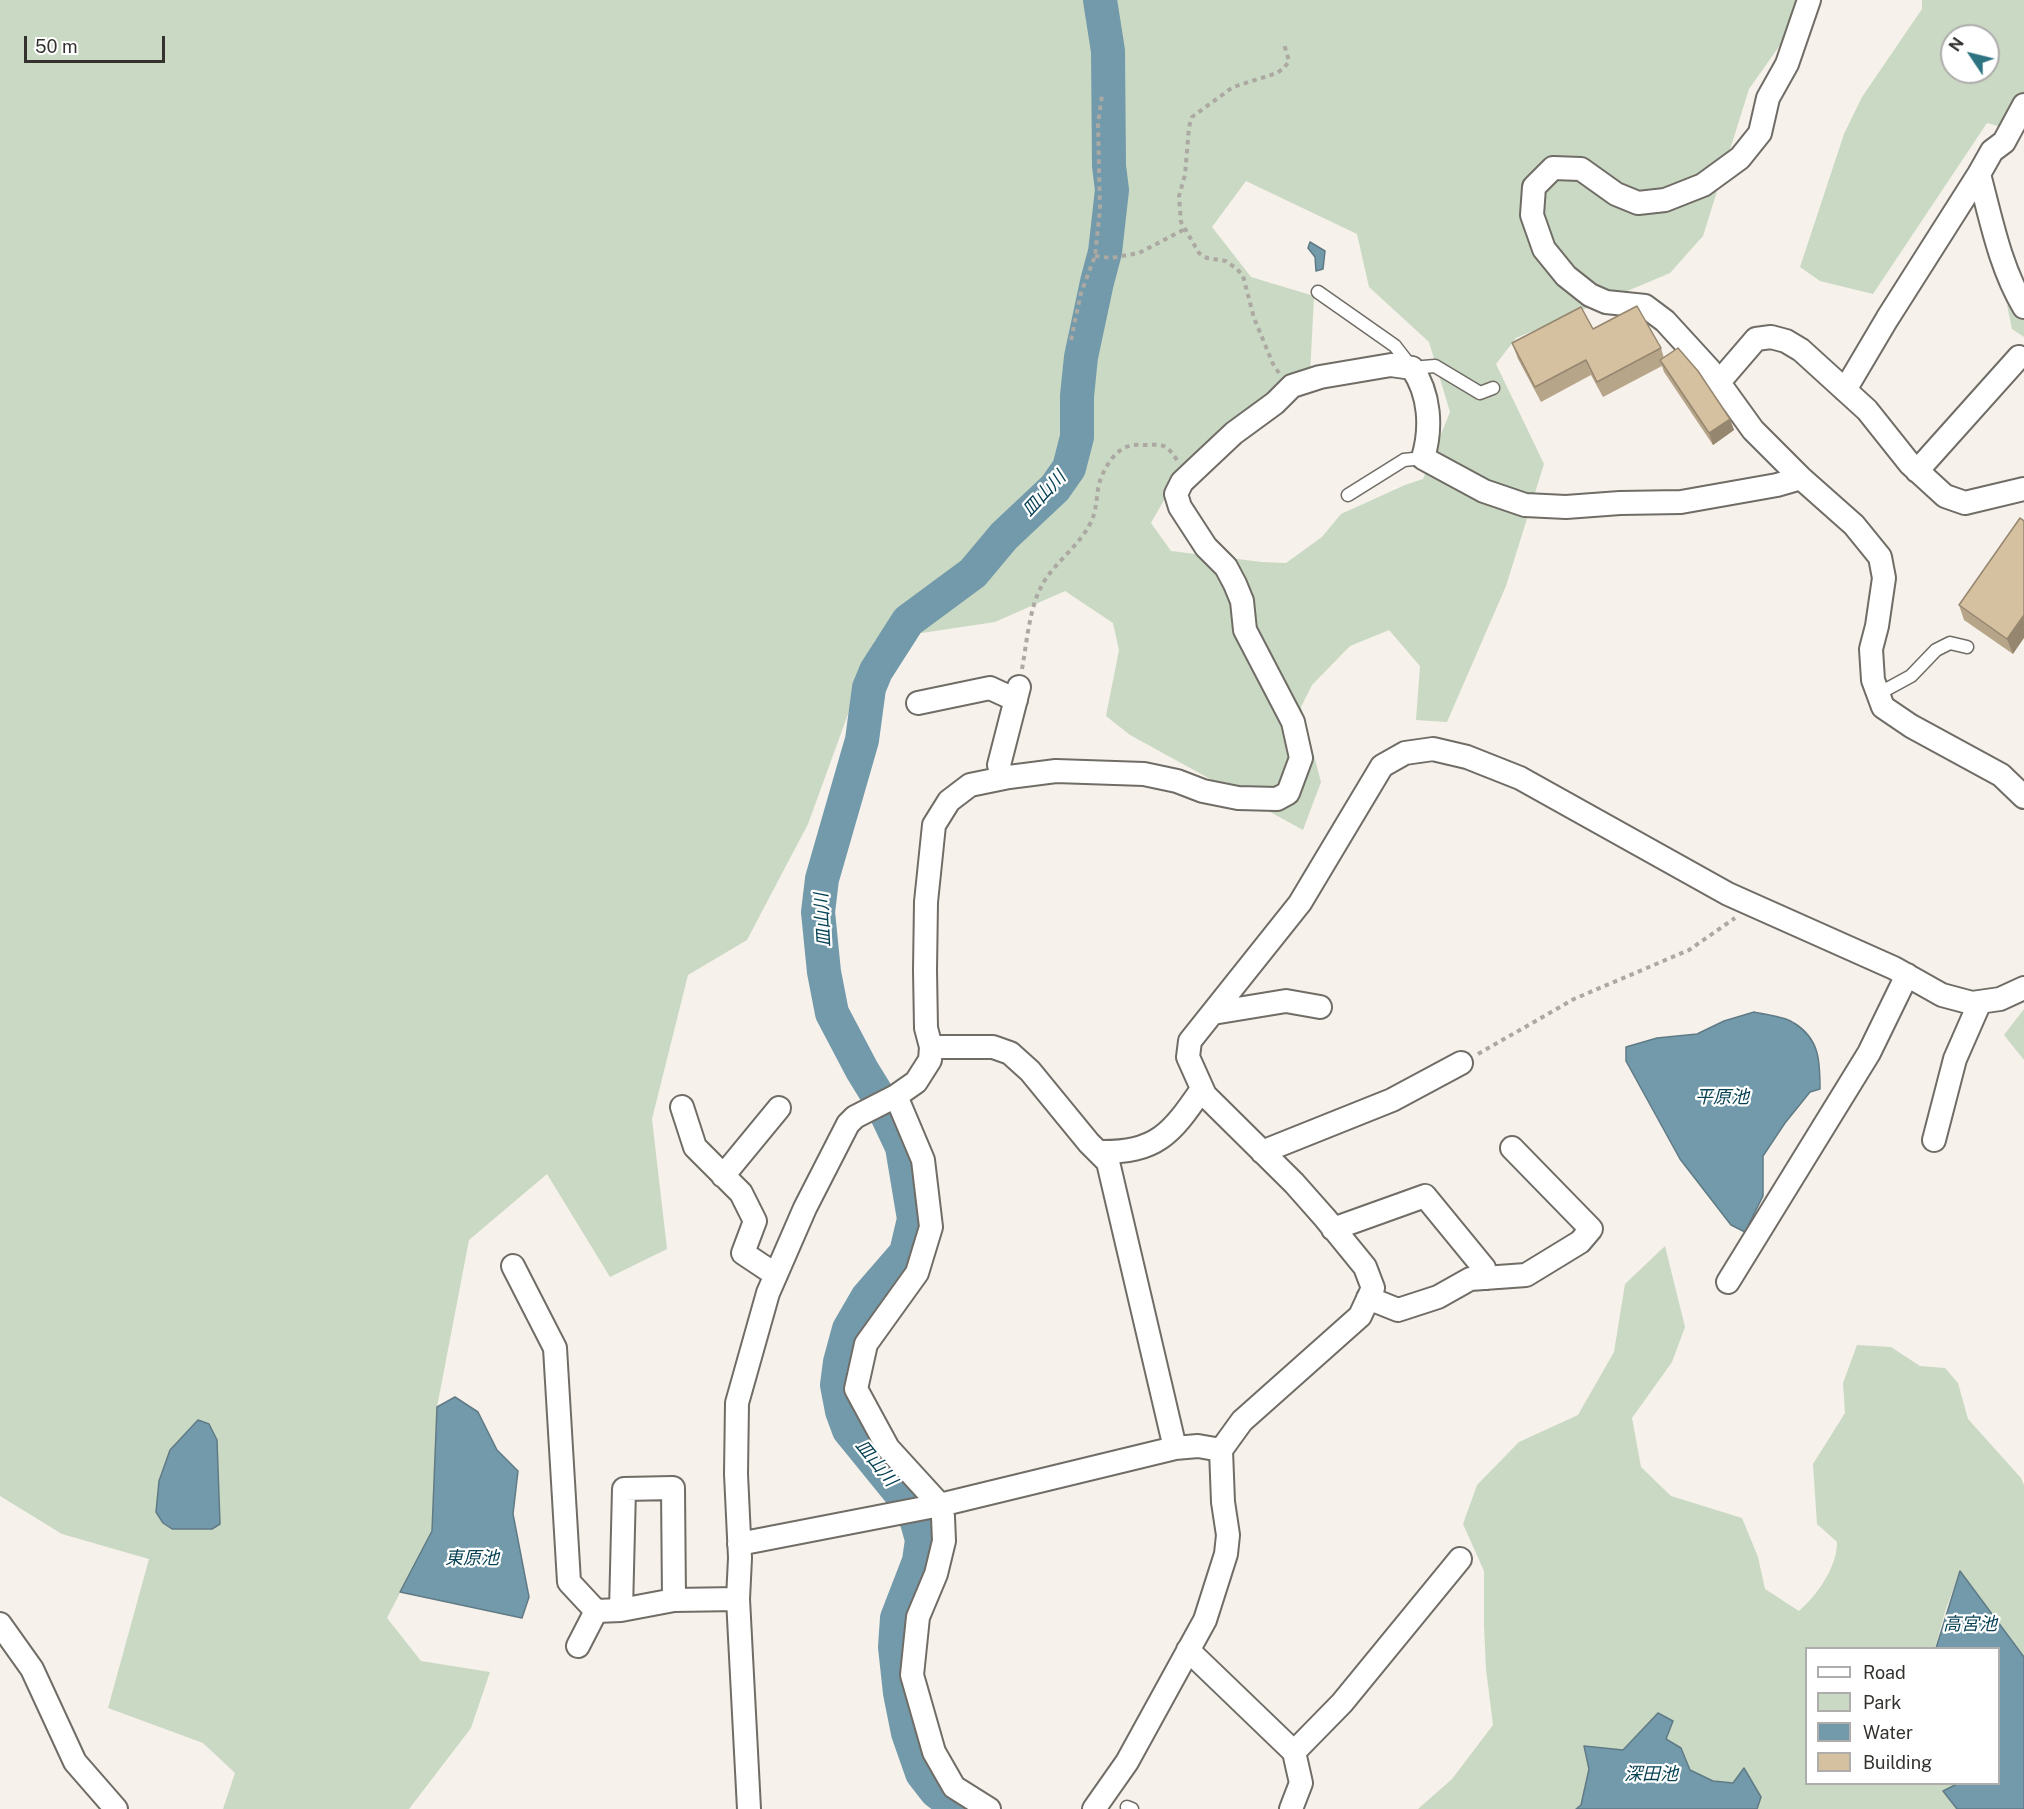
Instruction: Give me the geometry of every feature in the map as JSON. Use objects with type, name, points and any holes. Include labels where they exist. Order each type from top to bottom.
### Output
[{"type":"street","points":[[1809,0],[1787,64],[1768,98],[1760,134],[1740,158],[1702,185],[1665,200],[1638,203],[1616,194],[1581,169],[1553,168],[1534,187],[1532,215],[1544,249],[1566,276],[1590,295],[1606,302],[1645,306],[1665,321],[1719,382],[1753,430],[1801,478],[1854,525],[1880,556],[1884,578],[1871,649],[1872,680],[1883,707],[1911,726],[2001,775],[2024,797]]},
{"type":"street","points":[[1845,390],[1992,151],[2014,141],[2024,105]]},
{"type":"street","points":[[1979,174],[2002,259],[2015,292],[2024,307]]},
{"type":"street","points":[[1719,382],[1756,339],[1771,337],[1786,341],[1801,350],[1867,410],[1917,471],[1945,496],[1965,503],[2024,489]]},
{"type":"street","points":[[1917,471],[2019,357]]},
{"type":"street","points":[[749,1809],[738,1599],[737,1403],[768,1293],[805,1208],[848,1124],[855,1117],[896,1096],[916,1082],[930,1060],[931,1047],[926,1028],[926,902],[934,825],[949,801],[970,785],[1056,771],[1144,774],[1177,781],[1203,791],[1238,798],[1277,800],[1288,793],[1301,758],[1293,722],[1245,630],[1242,601],[1235,584],[1226,567],[1206,547],[1180,507],[1176,494],[1182,482],[1234,433],[1275,403],[1292,386],[1320,377],[1391,365],[1412,368],[1422,382],[1428,410],[1427,444],[1423,458],[1484,491],[1525,505],[1566,507],[1681,502],[1777,485],[1801,478]]},
{"type":"street","points":[[918,703],[990,688],[1018,694],[999,765],[1003,778]]},
{"type":"street","points":[[1094,1809],[1127,1762],[1205,1620],[1226,1554],[1228,1535],[1223,1502],[1221,1450],[1242,1421],[1360,1316],[1373,1288],[1365,1267],[1294,1183],[1205,1095],[1188,1058],[1190,1041],[1300,903],[1382,766],[1405,753],[1433,748],[1467,757],[1520,778],[1728,894],[1907,975],[1942,995],[1972,1003],[2000,999],[2024,988]]},
{"type":"street","points":[[1728,1282],[1869,1053],[1907,975]]},
{"type":"street","points":[[1213,1013],[1287,1001],[1320,1007]]},
{"type":"street","points":[[1934,1140],[1955,1059],[1980,1002]]},
{"type":"street","points":[[931,1047],[993,1047],[1010,1053],[1030,1071],[1108,1162],[1175,1448]]},
{"type":"street","points":[[1263,1152],[1392,1100],[1461,1063]]},
{"type":"street","points":[[1098,1152],[1120,1152],[1144,1147],[1165,1136],[1180,1121],[1202,1089]]},
{"type":"street","points":[[896,1096],[923,1160],[931,1227],[917,1273],[866,1344],[856,1389],[888,1448],[940,1505],[944,1541],[936,1574],[918,1617],[912,1675],[934,1752],[954,1787],[989,1809]]},
{"type":"street","points":[[682,1107],[695,1147],[741,1193],[755,1221],[742,1253],[776,1275]]},
{"type":"street","points":[[723,1176],[779,1108]]},
{"type":"street","points":[[1368,1298],[1398,1310],[1438,1296],[1470,1279],[1526,1275],[1580,1242],[1591,1229],[1512,1148]]},
{"type":"street","points":[[1334,1229],[1425,1196],[1484,1268],[1487,1278]]},
{"type":"street","points":[[513,1266],[555,1348],[569,1582],[596,1611],[621,1610],[674,1600],[738,1599]]},
{"type":"street","points":[[739,1544],[940,1505],[1175,1448],[1198,1446],[1221,1450]]},
{"type":"street","points":[[621,1610],[624,1489],[673,1488],[674,1600]]},
{"type":"street","points":[[1294,1752],[1342,1703],[1460,1559]]},
{"type":"street","points":[[578,1646],[596,1611]]},
{"type":"street","points":[[0,1624],[32,1669],[75,1762],[116,1809]]},
{"type":"street","points":[[1188,1650],[1294,1752],[1301,1783],[1291,1809]]},
{"type":"lane","points":[[1318,292],[1395,346],[1412,368],[1435,366],[1480,393],[1493,388]]},
{"type":"lane","points":[[1348,495],[1404,460],[1423,458]]},
{"type":"lane","points":[[1878,694],[1911,676],[1936,650],[1950,643],[1967,647]]},
{"type":"path","points":[[1284,44],[1289,55],[1289,61],[1284,68],[1277,73],[1233,87],[1192,117],[1185,175],[1179,196],[1180,222],[1201,255],[1226,261],[1243,276],[1254,318],[1273,364],[1282,378],[1292,386]]},
{"type":"path","points":[[1071,340],[1081,293],[1095,256],[1100,209],[1098,124],[1102,95]]},
{"type":"path","points":[[1095,256],[1112,258],[1139,253],[1185,229]]},
{"type":"path","points":[[1018,694],[1034,609],[1042,585],[1070,553],[1091,522],[1104,469],[1123,448],[1161,444],[1168,448],[1187,477]]},
{"type":"path","points":[[1461,1063],[1574,999],[1689,950],[1718,932],[1744,911],[1749,903]]},
{"type":"green space","points":[[0,0],[1812,0],[1749,89],[1703,236],[1670,273],[1516,338],[1496,364],[1544,464],[1506,586],[1447,722],[1416,720],[1420,666],[1389,630],[1350,646],[1312,685],[1301,707],[1321,782],[1303,830],[1130,735],[1106,716],[1119,650],[1113,623],[1065,591],[995,622],[875,640],[808,824],[747,940],[688,975],[652,1119],[667,1249],[610,1277],[547,1174],[469,1240],[437,1407],[432,1531],[387,1618],[421,1661],[490,1672],[471,1728],[409,1809],[223,1809],[235,1773],[203,1743],[108,1708],[149,1559],[62,1534],[0,1496]],"holes":[[[1246,181],[1357,234],[1369,287],[1429,342],[1450,412],[1423,479],[1341,514],[1322,537],[1286,563],[1171,551],[1151,523],[1176,479],[1310,375],[1314,296],[1251,277],[1212,227]]]},
{"type":"green space","points":[[1922,0],[2024,0],[2024,133],[1987,123],[1873,294],[1820,281],[1800,267],[1844,134],[1862,97],[1922,9]]},
{"type":"green space","points":[[2024,294],[2024,337],[2012,329],[2007,305]]},
{"type":"green space","points":[[2024,1009],[2024,1060],[2004,1035]]},
{"type":"green space","points":[[1665,1246],[1685,1327],[1672,1362],[1632,1418],[1641,1467],[1671,1496],[1742,1518],[1758,1557],[1765,1589],[1799,1611],[1819,1589],[1834,1562],[1837,1542],[1817,1524],[1813,1464],[1845,1413],[1843,1383],[1857,1345],[1891,1347],[1920,1366],[1945,1368],[1958,1383],[1968,1419],[2021,1478],[2024,1485],[2024,1657],[1960,1571],[1935,1647],[1805,1647],[1805,1785],[1955,1785],[1943,1791],[1957,1809],[1757,1809],[1761,1797],[1744,1769],[1733,1783],[1713,1781],[1690,1770],[1681,1748],[1623,1750],[1589,1769],[1581,1805],[1576,1809],[1418,1809],[1452,1779],[1493,1725],[1486,1669],[1484,1571],[1463,1524],[1477,1485],[1519,1442],[1578,1415],[1614,1352],[1625,1284]]},
{"type":"water","points":[[1310,242],[1325,251],[1323,269],[1316,271],[1315,257],[1308,248]]},
{"type":"water","name":"平原池","points":[[1754,1012],[1790,1021],[1809,1036],[1819,1060],[1820,1089],[1810,1092],[1785,1123],[1763,1156],[1763,1196],[1745,1232],[1731,1225],[1680,1159],[1626,1061],[1626,1047],[1657,1038],[1697,1034],[1724,1021]]},
{"type":"water","name":"東原池","points":[[455,1397],[478,1412],[497,1450],[518,1471],[513,1514],[529,1597],[522,1618],[400,1592],[432,1531],[437,1407]]},
{"type":"water","points":[[198,1420],[209,1424],[217,1440],[220,1524],[212,1529],[172,1529],[163,1523],[156,1512],[159,1481],[170,1450]]},
{"type":"water","name":"高宮池","points":[[1960,1571],[2024,1657],[2024,1809],[1957,1809],[1943,1791],[1955,1785],[2000,1785],[2000,1647],[1936,1647]]},
{"type":"water","name":"深田池","points":[[1658,1713],[1673,1721],[1666,1739],[1681,1748],[1690,1770],[1713,1781],[1733,1783],[1744,1768],[1761,1797],[1757,1809],[1576,1809],[1581,1805],[1589,1769],[1584,1746],[1623,1750]]},
{"type":"building","points":[[1637,306],[1661,348],[1597,382],[1586,360],[1535,387],[1512,343],[1581,307],[1593,329]]},
{"type":"building","points":[[1678,348],[1698,371],[1730,419],[1709,433],[1660,360]]},
{"type":"building","points":[[2020,518],[2024,521],[2024,615],[2007,639],[1959,605]]},
{"type":"waterway","name":"皿山川","points":[[959,1809],[936,1791],[922,1773],[908,1733],[900,1693],[895,1647],[897,1618],[919,1561],[922,1540],[917,1522],[906,1500],[849,1430],[842,1411],[837,1385],[840,1362],[849,1329],[867,1298],[906,1253],[914,1219],[902,1147],[878,1096],[832,1013],[824,972],[818,912],[822,879],[862,740],[869,688],[876,671],[908,621],[973,573],[1004,536],[1055,488],[1069,468],[1077,437],[1077,396],[1081,357],[1105,252],[1112,190],[1109,166],[1108,51],[1100,0]]}]
